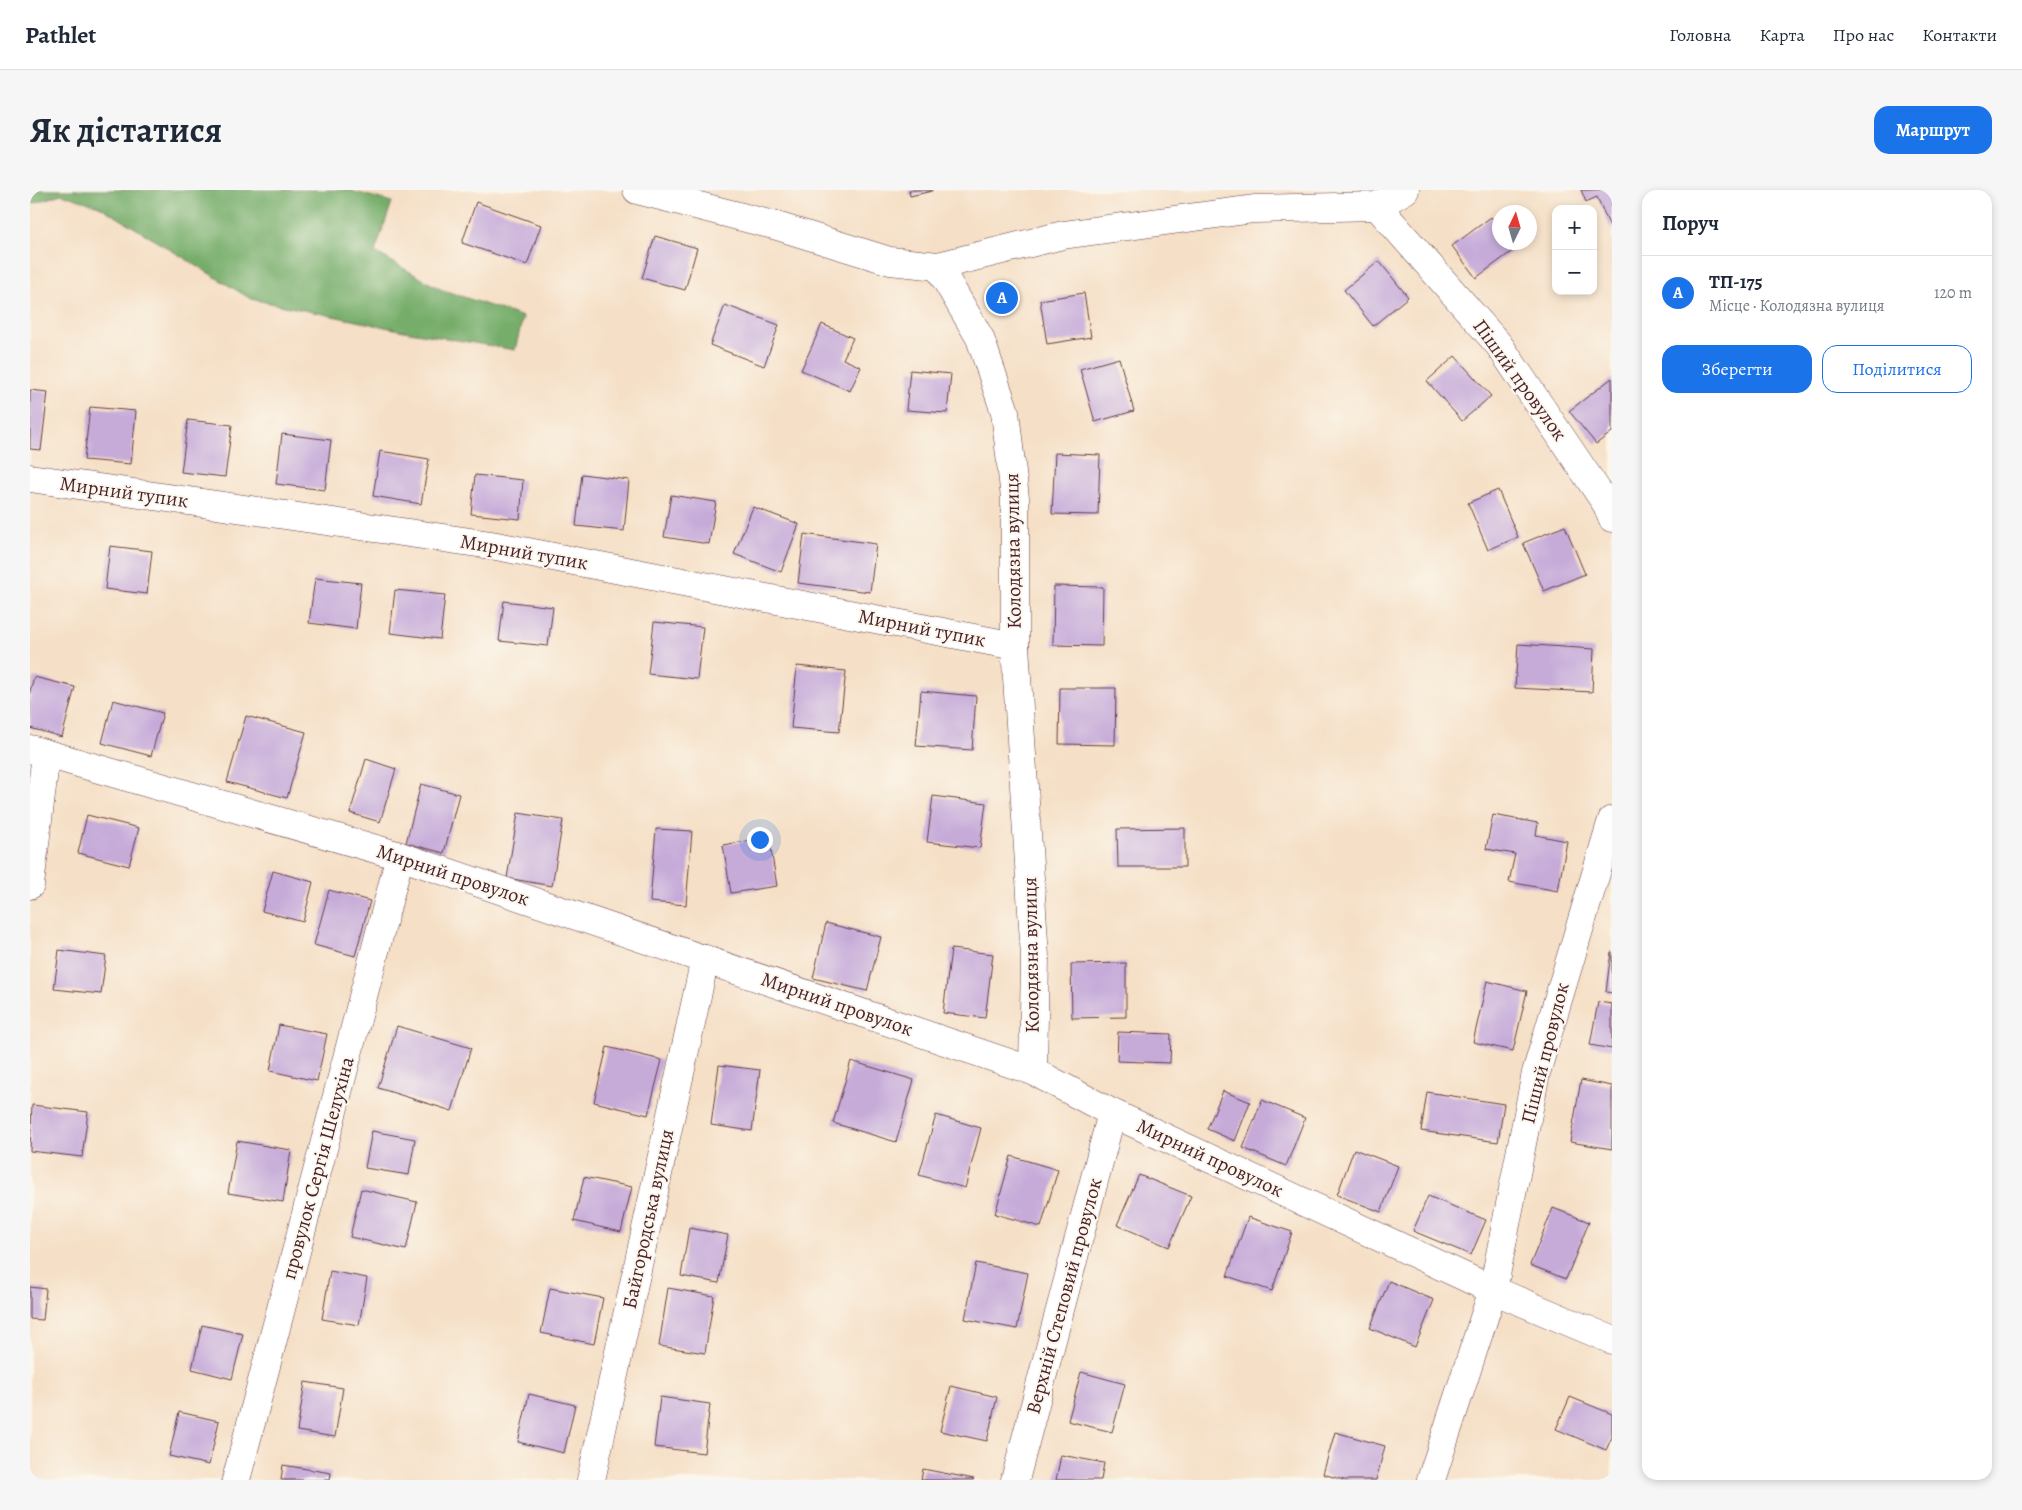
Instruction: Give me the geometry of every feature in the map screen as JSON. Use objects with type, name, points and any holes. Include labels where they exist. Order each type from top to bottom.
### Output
[{"type":"street","points":[[637,190],[777,226],[890,261],[938,266],[1063,235],[1252,199],[1377,206],[1405,190]]},
{"type":"street","name":"Піший провулок","points":[[1377,206],[1499,345],[1607,506],[1612,518]]},
{"type":"street","name":"Колодязна вулиця","points":[[938,266],[980,338],[1005,412],[1015,498],[1015,646],[1035,957],[1032,1071]]},
{"type":"street","name":"Мирний тупик","points":[[30,478],[491,545],[1015,646]]},
{"type":"street","points":[[30,885],[38,752]]},
{"type":"street","name":"Мирний провулок","points":[[38,752],[400,856],[705,958],[1032,1071],[1112,1113],[1493,1290],[1612,1340]]},
{"type":"street","name":"Піший провулок","points":[[1431,1480],[1493,1290],[1536,1073],[1612,820]]},
{"type":"street","name":"провулок Сергія Шелухіна","points":[[236,1480],[400,856]]},
{"type":"street","name":"Байгородська вулиця","points":[[591,1480],[705,958]]},
{"type":"street","name":"Верхній Степовий провулок","points":[[1016,1480],[1112,1113]]},
{"type":"green space","points":[[30,190],[348,190],[392,202],[375,252],[440,289],[523,317],[515,350],[404,331],[251,299],[99,206],[61,194],[32,204],[30,203]]},
{"type":"building","points":[[909,190],[932,190],[932,191],[910,196]]},
{"type":"building","points":[[1581,190],[1612,190],[1612,231],[1597,197],[1586,202]]},
{"type":"building","points":[[476,202],[541,225],[527,265],[462,243]]},
{"type":"building","points":[[1491,217],[1492,250],[1514,250],[1476,278],[1452,246]]},
{"type":"building","points":[[655,236],[697,248],[685,290],[642,278]]},
{"type":"building","points":[[1379,261],[1408,297],[1373,326],[1344,290]]},
{"type":"building","points":[[996,292],[1009,292],[1008,305],[995,304]]},
{"type":"building","points":[[1084,293],[1091,337],[1047,344],[1040,300]]},
{"type":"building","points":[[725,305],[779,325],[764,366],[710,345]]},
{"type":"building","points":[[822,324],[853,338],[843,359],[861,367],[850,391],[801,370]]},
{"type":"building","points":[[1455,356],[1491,396],[1462,421],[1427,381]]},
{"type":"building","points":[[1119,358],[1134,411],[1095,422],[1080,369]]},
{"type":"building","points":[[910,370],[951,374],[947,413],[906,410]]},
{"type":"building","points":[[1612,378],[1612,432],[1596,444],[1569,411]]},
{"type":"building","points":[[30,390],[48,392],[41,450],[30,449]]},
{"type":"building","points":[[90,407],[136,411],[131,464],[84,460]]},
{"type":"building","points":[[188,420],[232,425],[225,477],[181,472]]},
{"type":"building","points":[[282,434],[331,440],[325,490],[276,484]]},
{"type":"building","points":[[380,451],[429,459],[421,504],[373,496]]},
{"type":"building","points":[[1055,453],[1100,455],[1098,515],[1052,514]]},
{"type":"building","points":[[582,474],[629,480],[624,531],[576,526]]},
{"type":"building","points":[[475,475],[523,480],[520,519],[471,514]]},
{"type":"building","points":[[1498,490],[1518,537],[1488,550],[1468,503]]},
{"type":"building","points":[[671,495],[716,502],[709,544],[664,537]]},
{"type":"building","points":[[753,507],[799,524],[781,572],[734,554]]},
{"type":"building","points":[[1565,526],[1585,574],[1544,591],[1523,543]]},
{"type":"building","points":[[804,534],[876,544],[870,592],[798,583]]},
{"type":"building","points":[[110,546],[152,551],[147,594],[105,589]]},
{"type":"building","points":[[315,578],[361,583],[356,629],[309,623]]},
{"type":"building","points":[[1054,586],[1103,587],[1102,646],[1053,645]]},
{"type":"building","points":[[395,590],[445,595],[440,639],[390,633]]},
{"type":"building","points":[[504,601],[553,607],[548,646],[499,641]]},
{"type":"building","points":[[654,622],[703,627],[697,679],[648,674]]},
{"type":"building","points":[[1518,644],[1594,649],[1592,692],[1515,688]]},
{"type":"building","points":[[797,666],[846,671],[839,732],[791,728]]},
{"type":"building","points":[[34,677],[75,687],[62,737],[30,728],[30,691]]},
{"type":"building","points":[[1060,688],[1116,688],[1115,745],[1059,744]]},
{"type":"building","points":[[921,691],[976,696],[972,750],[916,746]]},
{"type":"building","points":[[113,700],[163,713],[151,756],[102,743]]},
{"type":"building","points":[[246,716],[306,732],[287,798],[227,782]]},
{"type":"building","points":[[366,759],[396,769],[380,822],[350,813]]},
{"type":"building","points":[[421,784],[459,794],[444,853],[406,843]]},
{"type":"building","points":[[933,796],[986,803],[980,848],[927,842]]},
{"type":"building","points":[[518,813],[563,820],[552,886],[507,878]]},
{"type":"building","points":[[87,815],[139,828],[129,866],[78,853]]},
{"type":"building","points":[[1493,815],[1538,823],[1536,835],[1567,841],[1558,891],[1509,882],[1515,854],[1486,849]]},
{"type":"building","points":[[1185,828],[1185,867],[1118,867],[1117,829]]},
{"type":"building","points":[[656,829],[692,831],[686,905],[650,902]]},
{"type":"building","points":[[769,837],[777,886],[731,893],[723,845]]},
{"type":"building","points":[[273,871],[313,882],[303,922],[262,911]]},
{"type":"building","points":[[329,890],[370,901],[355,956],[314,945]]},
{"type":"building","points":[[826,923],[881,937],[867,991],[813,978]]},
{"type":"building","points":[[951,949],[993,954],[985,1018],[943,1013]]},
{"type":"building","points":[[59,950],[106,956],[101,994],[54,989]]},
{"type":"building","points":[[1612,952],[1612,993],[1606,992]]},
{"type":"building","points":[[1126,963],[1126,1017],[1072,1018],[1071,964]]},
{"type":"building","points":[[1487,981],[1527,991],[1513,1051],[1473,1042]]},
{"type":"building","points":[[1598,1002],[1612,1004],[1612,1049],[1590,1045]]},
{"type":"building","points":[[279,1025],[327,1034],[317,1081],[270,1071]]},
{"type":"building","points":[[397,1026],[471,1048],[452,1111],[378,1088]]},
{"type":"building","points":[[1118,1032],[1171,1034],[1170,1063],[1117,1061]]},
{"type":"building","points":[[607,1047],[662,1060],[648,1115],[594,1102]]},
{"type":"building","points":[[851,1061],[914,1080],[896,1142],[833,1123]]},
{"type":"building","points":[[719,1065],[760,1070],[752,1131],[711,1125]]},
{"type":"building","points":[[1581,1080],[1612,1086],[1612,1149],[1570,1142]]},
{"type":"building","points":[[1223,1091],[1250,1102],[1235,1141],[1207,1129]]},
{"type":"building","points":[[1427,1092],[1504,1104],[1498,1142],[1421,1131]]},
{"type":"building","points":[[1262,1100],[1305,1118],[1286,1166],[1243,1148]]},
{"type":"building","points":[[32,1105],[88,1112],[82,1157],[30,1151]]},
{"type":"building","points":[[936,1115],[981,1128],[965,1188],[919,1175]]},
{"type":"building","points":[[372,1131],[415,1139],[409,1175],[365,1168]]},
{"type":"building","points":[[237,1141],[291,1150],[283,1202],[228,1193]]},
{"type":"building","points":[[1354,1149],[1398,1166],[1381,1212],[1337,1195]]},
{"type":"building","points":[[1011,1156],[1058,1170],[1041,1227],[995,1214]]},
{"type":"building","points":[[1139,1175],[1191,1196],[1169,1247],[1117,1225]]},
{"type":"building","points":[[584,1177],[632,1187],[621,1232],[574,1221]]},
{"type":"building","points":[[361,1189],[417,1202],[406,1250],[350,1237]]},
{"type":"building","points":[[1428,1196],[1486,1220],[1471,1255],[1413,1231]]},
{"type":"building","points":[[1553,1208],[1589,1222],[1566,1279],[1530,1265]]},
{"type":"building","points":[[1248,1217],[1292,1232],[1272,1291],[1227,1276]]},
{"type":"building","points":[[689,1228],[728,1235],[719,1283],[681,1276]]},
{"type":"building","points":[[976,1263],[1028,1273],[1017,1329],[965,1319]]},
{"type":"building","points":[[330,1271],[367,1278],[359,1325],[322,1319]]},
{"type":"building","points":[[1389,1281],[1434,1300],[1415,1347],[1370,1328]]},
{"type":"building","points":[[30,1287],[46,1289],[43,1320],[30,1319]]},
{"type":"building","points":[[550,1288],[603,1298],[594,1344],[541,1333]]},
{"type":"building","points":[[668,1288],[714,1296],[705,1353],[659,1346]]},
{"type":"building","points":[[202,1325],[243,1334],[232,1379],[192,1369]]},
{"type":"building","points":[[1081,1372],[1125,1384],[1112,1432],[1068,1421]]},
{"type":"building","points":[[305,1382],[343,1388],[335,1437],[297,1431]]},
{"type":"building","points":[[951,1386],[997,1397],[987,1441],[940,1431]]},
{"type":"building","points":[[529,1394],[575,1405],[564,1453],[518,1442]]},
{"type":"building","points":[[660,1397],[710,1404],[704,1453],[654,1447]]},
{"type":"building","points":[[1570,1397],[1612,1414],[1612,1437],[1606,1450],[1556,1429]]},
{"type":"building","points":[[179,1412],[219,1421],[209,1465],[169,1456]]},
{"type":"building","points":[[1335,1432],[1385,1446],[1376,1480],[1344,1480],[1323,1474]]},
{"type":"building","points":[[1061,1455],[1104,1463],[1101,1480],[1056,1480]]},
{"type":"building","points":[[283,1465],[331,1473],[330,1480],[281,1480]]},
{"type":"building","points":[[923,1469],[974,1479],[921,1480]]},
{"type":"place","name":"ТП-175","points":[[1002,298]]}]
